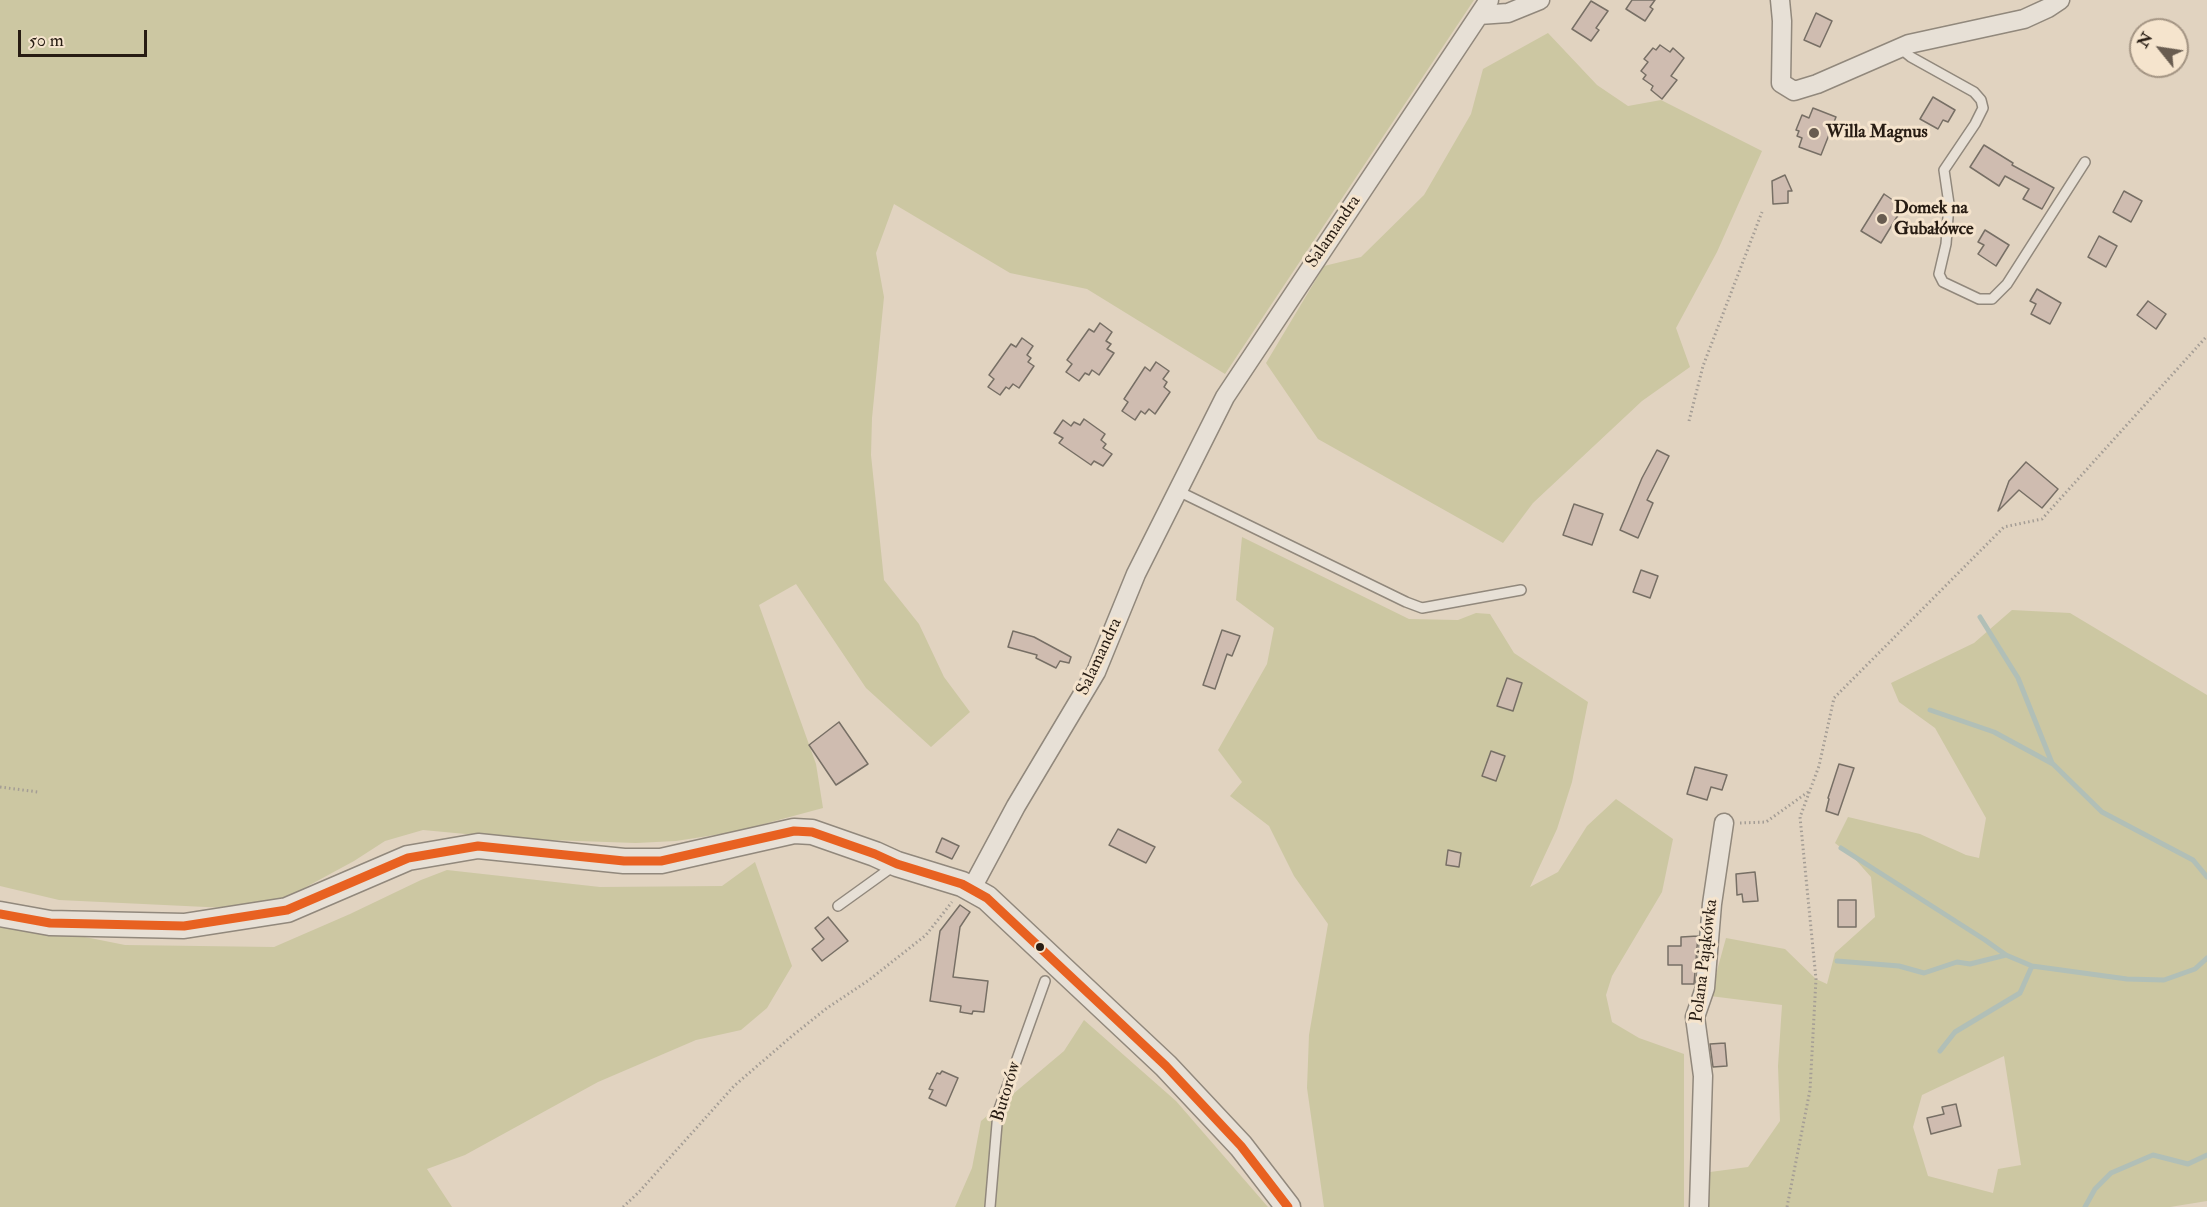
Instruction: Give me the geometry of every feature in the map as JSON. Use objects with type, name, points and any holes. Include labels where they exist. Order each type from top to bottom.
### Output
[{"type":"street","points":[[1484,8],[1508,13],[1540,0]]},
{"type":"street","points":[[1780,0],[1781,83],[1794,91],[1817,84],[1910,44],[2024,19],[2048,9],[2060,0]]},
{"type":"street","name":"Salamandra","points":[[967,886],[1096,672],[1136,574],[1224,397],[1484,8]]},
{"type":"street","name":"Polana Pająkówka","points":[[1699,1207],[1703,1076],[1695,1017],[1705,988],[1712,904],[1724,823]]},
{"type":"street","points":[[0,914],[50,923],[184,926],[287,910],[408,858],[478,846],[624,861],[661,861],[794,831],[812,832],[897,864],[967,886],[998,908],[1050,974],[1173,1074],[1241,1146],[1288,1207]]},
{"type":"lane","points":[[1900,48],[1911,57],[1974,92],[1981,100],[1983,108],[1976,124],[1944,170],[1948,204],[1946,243],[1939,274],[1943,282],[1979,299],[1992,299],[2007,284],[2085,162]]},
{"type":"lane","points":[[1178,491],[1422,608],[1521,590]]},
{"type":"lane","points":[[838,906],[897,864]]},
{"type":"lane","name":"Butorów","points":[[990,1207],[998,1112],[1050,974]]},
{"type":"path","points":[[1689,421],[1703,366],[1762,212]]},
{"type":"path","points":[[1787,1207],[1810,1090],[1816,979],[1800,817],[1819,766],[1834,698],[2004,527],[2042,519],[2207,336]]},
{"type":"path","points":[[0,787],[38,792]]},
{"type":"path","points":[[1724,823],[1766,822],[1810,791]]},
{"type":"path","points":[[623,1207],[734,1086],[826,1008],[869,980],[926,935],[967,886]]},
{"type":"shaded area","points":[[0,0],[1474,0],[1225,374],[1087,289],[1010,273],[894,204],[876,253],[884,297],[872,418],[871,455],[884,580],[919,624],[944,677],[970,712],[931,747],[866,688],[796,584],[759,605],[816,764],[823,808],[734,832],[676,841],[636,843],[519,839],[423,830],[385,841],[354,861],[284,899],[248,909],[59,900],[0,886]]},
{"type":"shaded area","points":[[1548,33],[1597,85],[1628,106],[1661,100],[1762,151],[1717,252],[1676,328],[1690,367],[1642,401],[1533,503],[1503,543],[1318,439],[1266,363],[1324,266],[1361,257],[1424,195],[1471,114],[1483,69]]},
{"type":"shaded area","points":[[1242,537],[1409,619],[1458,620],[1476,613],[1490,614],[1514,653],[1588,702],[1572,782],[1557,829],[1530,887],[1558,872],[1587,826],[1616,799],[1673,839],[1662,892],[1612,976],[1606,995],[1612,1022],[1639,1038],[1684,1054],[1684,1207],[1324,1207],[1307,1088],[1309,1035],[1328,924],[1294,876],[1269,826],[1230,796],[1242,782],[1218,750],[1267,664],[1274,628],[1236,600]]},
{"type":"shaded area","points":[[2012,610],[2070,613],[2207,695],[2207,1201],[2170,1207],[1708,1207],[1710,1172],[1748,1167],[1780,1121],[1778,1066],[1782,1005],[1710,996],[1726,938],[1785,949],[1816,979],[1827,984],[1835,953],[1875,917],[1871,877],[1854,858],[1835,843],[1848,817],[1920,834],[1966,855],[1979,858],[1986,818],[1935,728],[1899,702],[1891,683],[1974,643]],"holes":[[[2004,1056],[2021,1165],[1998,1169],[1993,1193],[1928,1176],[1913,1127],[1922,1095]]]},
{"type":"shaded area","points":[[755,862],[792,966],[767,1008],[741,1030],[696,1040],[598,1082],[465,1155],[427,1169],[452,1207],[0,1207],[0,920],[125,945],[274,947],[447,870],[600,887],[722,886]]},
{"type":"shaded area","points":[[1084,1020],[1176,1101],[1268,1207],[955,1207],[972,1168],[981,1121],[1064,1051]]},
{"type":"building","points":[[1632,0],[1655,0],[1650,7],[1653,9],[1645,21],[1626,9]]},
{"type":"building","points":[[1591,1],[1608,11],[1596,28],[1599,30],[1591,41],[1572,29]]},
{"type":"building","points":[[1816,13],[1832,21],[1820,47],[1804,40]]},
{"type":"building","points":[[1660,45],[1670,52],[1673,48],[1684,58],[1671,76],[1677,80],[1662,99],[1651,90],[1653,86],[1643,79],[1646,75],[1641,71],[1648,62],[1644,59],[1653,48],[1656,50]]},
{"type":"building","points":[[1933,97],[1955,110],[1948,122],[1943,120],[1938,129],[1920,119]]},
{"type":"building","name":"Willa Magnus","points":[[1813,108],[1836,117],[1821,155],[1799,147],[1802,138],[1797,136],[1799,131],[1796,130],[1802,115],[1809,118]]},
{"type":"building","points":[[1984,145],[2013,163],[2012,165],[2054,188],[2042,209],[2023,199],[2029,189],[2005,176],[1999,186],[1970,167]]},
{"type":"building","points":[[1785,175],[1792,191],[1788,191],[1788,203],[1773,204],[1772,181]]},
{"type":"building","points":[[2124,191],[2142,201],[2131,222],[2113,212]]},
{"type":"building","name":"Domek na Gubałówce","points":[[1884,194],[1903,207],[1881,243],[1861,231]]},
{"type":"building","points":[[1985,230],[2009,245],[1996,266],[1978,254],[1984,245],[1978,242]]},
{"type":"building","points":[[2099,236],[2117,246],[2106,267],[2088,257]]},
{"type":"building","points":[[2037,289],[2061,303],[2050,324],[2031,314],[2036,304],[2030,301]]},
{"type":"building","points":[[2148,301],[2166,314],[2156,329],[2137,315]]},
{"type":"building","points":[[1100,323],[1112,332],[1106,341],[1111,344],[1107,349],[1114,353],[1099,375],[1092,370],[1089,375],[1085,373],[1079,381],[1066,372],[1072,364],[1067,360],[1089,329],[1094,332]]},
{"type":"building","points":[[1022,338],[1033,346],[1027,355],[1031,358],[1028,362],[1034,366],[1019,388],[1013,384],[1009,389],[1006,387],[1000,395],[988,387],[994,379],[989,375],[1011,344],[1016,347]]},
{"type":"building","points":[[1156,362],[1169,371],[1163,379],[1167,382],[1164,387],[1170,392],[1155,414],[1149,409],[1145,414],[1141,411],[1135,420],[1122,411],[1128,402],[1124,399],[1145,367],[1150,371]]},
{"type":"building","points":[[1084,419],[1105,434],[1101,440],[1106,444],[1103,448],[1112,454],[1103,466],[1094,461],[1091,465],[1059,443],[1063,438],[1054,433],[1063,420],[1071,426],[1074,422],[1080,425]]},
{"type":"building","points":[[1657,450],[1669,456],[1647,500],[1653,503],[1638,538],[1620,530],[1642,478]]},
{"type":"building","points":[[2026,462],[2058,489],[2042,508],[2019,490],[1998,511],[2009,481]]},
{"type":"building","points":[[1574,504],[1603,514],[1592,545],[1563,535]]},
{"type":"building","points":[[1641,570],[1658,576],[1650,598],[1633,592]]},
{"type":"building","points":[[1222,630],[1240,636],[1232,656],[1227,654],[1215,689],[1203,685]]},
{"type":"building","points":[[1013,631],[1034,637],[1071,657],[1069,663],[1060,661],[1056,668],[1036,658],[1037,655],[1008,647]]},
{"type":"building","points":[[1507,678],[1522,683],[1513,711],[1497,706]]},
{"type":"building","points":[[839,722],[868,764],[836,785],[809,745]]},
{"type":"building","points":[[1491,751],[1505,756],[1496,781],[1482,776]]},
{"type":"building","points":[[1839,764],[1854,768],[1838,815],[1826,811]]},
{"type":"building","points":[[1695,767],[1727,775],[1722,790],[1711,787],[1707,800],[1687,794]]},
{"type":"building","points":[[1118,829],[1155,847],[1146,863],[1109,845]]},
{"type":"building","points":[[942,838],[959,846],[952,859],[936,852]]},
{"type":"building","points":[[1448,850],[1461,853],[1459,867],[1446,865]]},
{"type":"building","points":[[1755,872],[1758,901],[1743,902],[1742,894],[1737,895],[1736,874]]},
{"type":"building","points":[[1838,900],[1856,900],[1856,927],[1838,927]]},
{"type":"building","points":[[960,905],[970,912],[960,927],[953,977],[988,981],[984,1012],[973,1011],[972,1014],[960,1012],[961,1006],[930,1001],[940,931]]},
{"type":"building","points":[[828,917],[848,941],[822,961],[812,949],[824,939],[815,928]]},
{"type":"building","points":[[1698,936],[1694,984],[1682,984],[1682,965],[1668,965],[1668,946],[1681,946],[1681,937]]},
{"type":"building","points":[[1725,1043],[1727,1066],[1713,1067],[1710,1044]]},
{"type":"building","points":[[942,1071],[958,1078],[946,1106],[929,1098],[933,1090],[929,1089],[937,1073],[940,1074]]},
{"type":"building","points":[[1956,1104],[1961,1126],[1931,1134],[1927,1118],[1944,1114],[1942,1107]]},
{"type":"waterway","points":[[1980,617],[2018,678],[2052,763]]},
{"type":"waterway","points":[[1930,710],[1994,732],[2053,764],[2102,812],[2193,860],[2207,877]]},
{"type":"waterway","points":[[1841,848],[2006,955]]},
{"type":"waterway","points":[[1837,961],[1899,966],[1924,973],[1957,962],[1970,964],[2006,955],[2032,966],[2127,979],[2164,980],[2195,969],[2207,958]]},
{"type":"waterway","points":[[1940,1051],[1955,1032],[2020,993],[2032,966]]},
{"type":"waterway","points":[[2085,1207],[2095,1189],[2111,1173],[2153,1155],[2188,1164],[2207,1155]]},
{"type":"transit line","points":[[0,914],[50,923],[184,926],[287,910],[408,858],[478,846],[624,861],[661,861],[794,831],[812,832],[897,864],[962,884],[987,898],[1166,1066],[1241,1146],[1288,1207]]},
{"type":"place","name":"Willa Magnus","points":[[1814,133]]},
{"type":"place","name":"Domek na Gubałówce","points":[[1882,219]]}]
